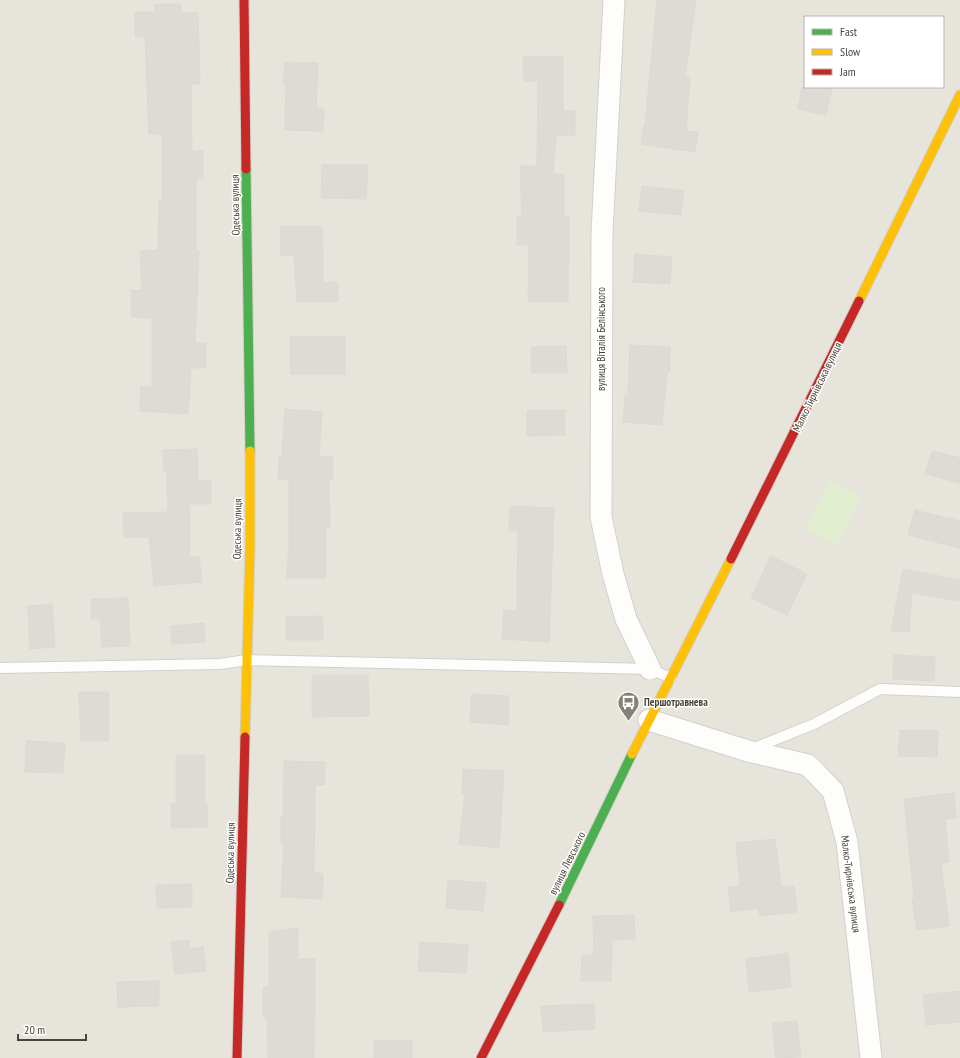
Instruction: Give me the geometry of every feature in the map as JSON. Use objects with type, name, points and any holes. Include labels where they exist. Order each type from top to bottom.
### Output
[{"type":"main road","name":"Одеська вулиця","points":[[237,1058],[247,660],[250,452],[244,0]]},
{"type":"main road","name":"Малко-Тирнівська вулиця","points":[[671,678],[757,509],[960,95]]},
{"type":"main road","name":"вулиця Левського","points":[[481,1058],[542,941],[671,678]]},
{"type":"street","name":"вулиця Віталія Белінського","points":[[614,0],[602,233],[601,517],[613,574],[626,620],[650,669]]},
{"type":"street","name":"Малко-Тирнівська вулиця","points":[[650,720],[748,751],[808,765],[833,792],[847,842],[871,1058]]},
{"type":"lane","points":[[0,668],[220,664],[247,660],[650,669],[671,678]]},
{"type":"lane","points":[[748,751],[814,724],[880,688],[960,692]]},
{"type":"shaded area","points":[[0,0],[960,0],[960,1058],[0,1058]]},
{"type":"green space","points":[[830,480],[861,496],[837,545],[805,529]]},
{"type":"building","points":[[657,0],[696,0],[685,78],[690,78],[686,131],[698,132],[695,152],[641,144],[645,125]]},
{"type":"building","points":[[154,4],[181,4],[181,13],[198,13],[200,84],[191,84],[192,151],[203,150],[203,179],[196,179],[196,250],[199,250],[195,343],[206,343],[206,368],[191,368],[188,414],[140,411],[141,387],[152,387],[152,318],[131,317],[131,290],[142,291],[140,251],[158,250],[159,201],[162,201],[162,134],[149,134],[145,37],[135,37],[135,12],[155,12]]},
{"type":"building","points":[[523,57],[563,57],[563,111],[575,111],[575,135],[556,135],[553,174],[564,174],[564,217],[569,217],[568,302],[528,301],[529,245],[517,245],[517,217],[522,217],[520,166],[537,166],[538,81],[524,81]]},
{"type":"building","points":[[285,62],[318,63],[316,108],[324,108],[323,131],[285,130],[286,84],[283,84]]},
{"type":"building","points":[[802,87],[832,88],[826,115],[798,109]]},
{"type":"building","points":[[322,165],[368,165],[366,199],[321,198]]},
{"type":"building","points":[[642,186],[684,191],[681,215],[639,211]]},
{"type":"building","points":[[322,226],[323,282],[338,282],[338,301],[297,302],[294,255],[281,256],[280,227]]},
{"type":"building","points":[[635,254],[672,257],[670,284],[633,282]]},
{"type":"building","points":[[290,337],[345,337],[345,374],[291,374]]},
{"type":"building","points":[[630,345],[670,347],[670,372],[667,372],[662,425],[623,422],[625,396],[628,397]]},
{"type":"building","points":[[566,346],[567,373],[531,373],[531,347]]},
{"type":"building","points":[[285,409],[322,412],[319,457],[333,457],[333,480],[329,479],[330,528],[326,528],[326,578],[287,578],[289,556],[289,479],[278,479],[279,457],[282,457]]},
{"type":"building","points":[[565,410],[565,435],[527,436],[527,411]]},
{"type":"building","points":[[197,449],[198,481],[211,481],[211,504],[189,504],[190,557],[199,557],[202,582],[154,586],[149,537],[124,537],[123,513],[168,512],[167,471],[164,471],[163,450]]},
{"type":"building","points":[[932,451],[960,458],[960,483],[925,474]]},
{"type":"building","points":[[510,506],[554,508],[549,642],[502,639],[504,610],[517,611],[518,531],[509,530]]},
{"type":"building","points":[[915,510],[960,521],[960,548],[908,535]]},
{"type":"building","points":[[771,556],[807,574],[787,615],[751,598]]},
{"type":"building","points":[[903,569],[960,580],[960,601],[912,593],[909,632],[891,631]]},
{"type":"building","points":[[128,598],[130,646],[102,647],[100,619],[91,619],[91,599]]},
{"type":"building","points":[[52,604],[55,647],[30,649],[28,606]]},
{"type":"building","points":[[322,616],[323,640],[286,640],[286,617]]},
{"type":"building","points":[[204,623],[205,642],[172,644],[171,626]]},
{"type":"building","points":[[894,655],[935,657],[934,681],[893,679]]},
{"type":"building","points":[[312,675],[368,675],[369,716],[312,717]]},
{"type":"building","points":[[79,692],[109,692],[109,741],[81,741]]},
{"type":"building","points":[[472,694],[509,696],[508,725],[470,722]]},
{"type":"building","points":[[900,730],[938,731],[937,757],[898,756]]},
{"type":"building","points":[[26,741],[65,743],[63,773],[25,772]]},
{"type":"building","points":[[176,755],[205,755],[205,803],[207,803],[208,827],[171,828],[171,803],[176,803]]},
{"type":"building","points":[[284,761],[325,762],[325,785],[315,785],[314,873],[323,874],[322,899],[281,897],[284,843],[281,843],[281,816],[283,816]]},
{"type":"building","points":[[463,769],[504,771],[499,848],[459,844],[465,794],[462,794]]},
{"type":"building","points":[[954,793],[956,818],[945,819],[949,862],[941,863],[949,926],[917,930],[912,899],[914,899],[904,799]]},
{"type":"building","points":[[775,839],[781,887],[794,886],[797,912],[760,916],[759,908],[731,912],[728,887],[740,886],[736,843]]},
{"type":"building","points":[[448,880],[486,883],[483,911],[446,908]]},
{"type":"building","points":[[192,884],[192,907],[157,908],[156,885]]},
{"type":"building","points":[[634,915],[635,939],[612,940],[611,981],[581,981],[582,955],[594,955],[593,916]]},
{"type":"building","points":[[298,928],[298,959],[315,959],[314,1058],[268,1058],[267,1017],[263,1017],[263,987],[269,987],[269,932]]},
{"type":"building","points":[[189,940],[190,949],[203,947],[206,971],[175,974],[171,942]]},
{"type":"building","points":[[420,942],[468,945],[466,973],[418,971]]},
{"type":"building","points":[[788,953],[791,987],[749,992],[746,959]]},
{"type":"building","points":[[159,981],[159,1006],[118,1007],[117,982]]},
{"type":"building","points":[[960,991],[960,1022],[926,1025],[923,995]]},
{"type":"building","points":[[594,1004],[595,1029],[543,1032],[541,1006]]},
{"type":"building","points":[[797,1021],[801,1057],[776,1058],[772,1023]]},
{"type":"building","points":[[374,1041],[412,1041],[412,1058],[374,1058]]},
{"type":"traffic: fast","points":[[246,169],[250,451]]},
{"type":"traffic: fast","points":[[559,905],[632,754]]},
{"type":"traffic: slow","points":[[859,301],[960,95]]},
{"type":"traffic: slow","points":[[245,737],[250,549],[250,451]]},
{"type":"traffic: slow","points":[[632,754],[731,559]]},
{"type":"traffic: jam","points":[[244,0],[246,169]]},
{"type":"traffic: jam","points":[[731,559],[859,301]]},
{"type":"traffic: jam","points":[[237,1058],[245,737]]},
{"type":"traffic: jam","points":[[481,1058],[559,905]]},
{"type":"place","name":"Першотравнева","points":[[629,722]]}]
